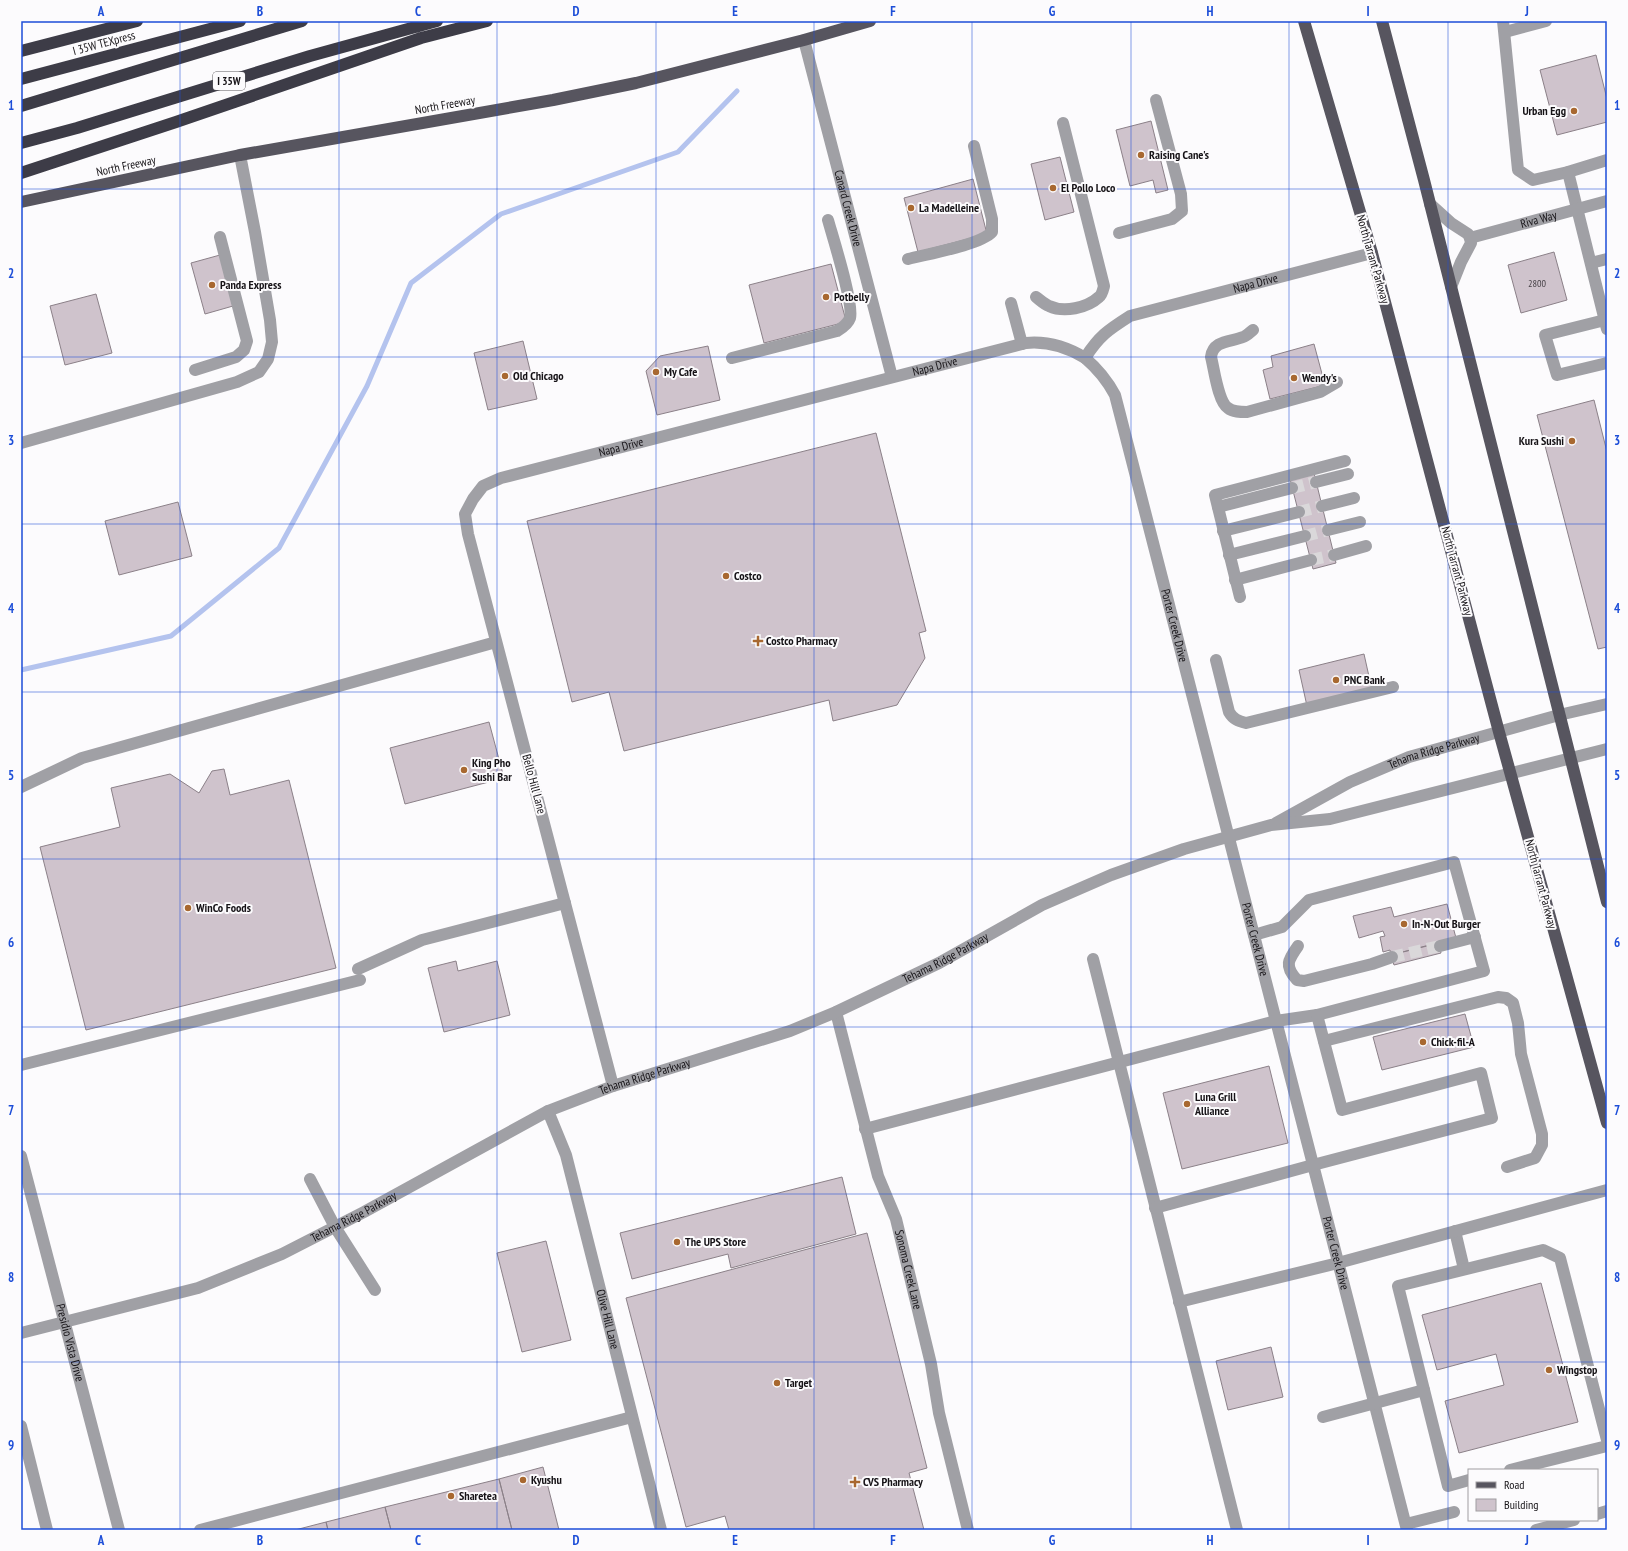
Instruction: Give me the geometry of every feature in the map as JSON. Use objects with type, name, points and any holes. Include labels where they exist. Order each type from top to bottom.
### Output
[{"type":"highway","name":"I 35W TEXpress","points":[[21,51],[138,21]]},
{"type":"highway","name":"I 35W TEXpress","points":[[21,79],[240,21]]},
{"type":"highway","points":[[21,106],[302,21]]},
{"type":"highway","name":"I 35W","points":[[21,143],[77,128],[310,56],[437,21]]},
{"type":"highway","points":[[21,173],[176,122],[421,38],[487,21]]},
{"type":"main road","name":"North Freeway","points":[[21,202],[240,155],[553,100],[621,86],[804,40],[870,21]]},
{"type":"main road","name":"North Tarrant Parkway","points":[[1304,21],[1372,253],[1499,732],[1607,1123]]},
{"type":"main road","points":[[1382,21],[1430,204],[1607,902]]},
{"type":"street","points":[[1546,21],[1504,26],[1518,170],[1533,180],[1568,172],[1607,160]]},
{"type":"street","name":"Canard Creek Drive","points":[[804,40],[892,377]]},
{"type":"street","points":[[1119,233],[1172,219],[1182,211],[1181,194],[1156,100]]},
{"type":"street","points":[[1036,297],[1048,306],[1059,309],[1077,308],[1090,303],[1100,296],[1104,286],[1062,123]]},
{"type":"street","points":[[908,259],[974,242],[987,237],[992,232],[992,219],[974,146]]},
{"type":"street","points":[[21,443],[237,382],[259,372],[268,359],[272,342],[270,320],[255,232],[240,155]]},
{"type":"street","points":[[1568,172],[1606,325],[1545,335],[1557,375],[1607,363]]},
{"type":"street","name":"Riva Way","points":[[1470,238],[1607,201]]},
{"type":"street","points":[[1430,204],[1451,223],[1468,234],[1470,238],[1471,243],[1461,262],[1451,287]]},
{"type":"street","points":[[732,358],[837,331],[844,326],[850,318],[850,303],[828,220]]},
{"type":"street","points":[[195,370],[236,357],[244,350],[247,340],[220,237]]},
{"type":"street","name":"Napa Drive","points":[[483,486],[501,478],[1022,344],[1039,342],[1053,345],[1072,350],[1084,358],[1097,340],[1114,326],[1130,316],[1372,253]]},
{"type":"street","points":[[1591,263],[1607,259]]},
{"type":"street","points":[[1011,303],[1022,344]]},
{"type":"street","points":[[1254,330],[1244,337],[1222,343],[1215,347],[1211,352],[1210,357],[1222,402],[1228,408],[1236,412],[1247,412],[1320,392],[1337,382]]},
{"type":"street","name":"Porter Creek Drive","points":[[1084,358],[1096,367],[1116,395],[1406,1527]]},
{"type":"street","points":[[1240,597],[1215,495],[1345,461]]},
{"type":"street","points":[[1316,482],[1348,474]]},
{"type":"street","name":"Bello Hill Lane","points":[[483,486],[473,499],[465,514],[468,534],[613,1086]]},
{"type":"street","points":[[1218,507],[1292,488]]},
{"type":"street","points":[[1322,506],[1354,498]]},
{"type":"street","points":[[1223,531],[1299,512]]},
{"type":"street","points":[[1328,530],[1360,522]]},
{"type":"street","points":[[1229,555],[1305,536]]},
{"type":"street","points":[[1334,554],[1366,546]]},
{"type":"street","points":[[1235,580],[1311,560]]},
{"type":"street","points":[[21,787],[82,758],[496,642]]},
{"type":"street","points":[[1216,660],[1229,712],[1237,721],[1246,723],[1393,687]]},
{"type":"street","name":"Tehama Ridge Parkway","points":[[1271,825],[1350,782],[1409,757],[1560,715],[1607,704]]},
{"type":"street","name":"Tehama Ridge Parkway","points":[[21,1333],[198,1288],[282,1254],[548,1112],[613,1086],[790,1031],[836,1012],[939,963],[1042,905],[1111,875],[1184,849],[1271,825],[1330,819],[1607,749]]},
{"type":"street","points":[[865,1129],[1276,1021],[1316,1015],[1484,971],[1454,862],[1309,900],[1282,927],[1254,935]]},
{"type":"street","points":[[21,1065],[359,975],[422,940],[565,903]]},
{"type":"street","points":[[1440,946],[1474,937]]},
{"type":"street","points":[[1298,946],[1290,956],[1288,963],[1290,972],[1297,980],[1304,980],[1372,964],[1392,957]]},
{"type":"street","points":[[1093,959],[1236,1530]]},
{"type":"street","points":[[1324,1041],[1498,997],[1506,998],[1513,1003],[1518,1023],[1521,1054],[1542,1134],[1542,1145],[1534,1158],[1507,1167]]},
{"type":"street","name":"Sonoma Creek Lane","points":[[836,1012],[878,1176],[896,1219],[931,1364],[939,1413],[968,1530]]},
{"type":"street","points":[[1156,1208],[1492,1118],[1481,1073],[1342,1110],[1316,1015]]},
{"type":"street","name":"Olive Hill Lane","points":[[548,1112],[566,1155],[661,1530]]},
{"type":"street","name":"Presidio Vista Drive","points":[[21,1156],[119,1530]]},
{"type":"street","points":[[310,1179],[335,1226],[375,1290]]},
{"type":"street","points":[[1179,1302],[1338,1263],[1607,1190]]},
{"type":"street","points":[[1455,1231],[1464,1269]]},
{"type":"street","points":[[1468,1480],[1448,1486],[1398,1286],[1543,1250],[1560,1258],[1607,1440]]},
{"type":"street","points":[[1323,1417],[1424,1390]]},
{"type":"street","points":[[200,1530],[632,1417]]},
{"type":"street","points":[[21,1426],[46,1530]]},
{"type":"street","points":[[1514,1469],[1607,1446]]},
{"type":"street","points":[[1406,1527],[1454,1512]]},
{"type":"street","points":[[1536,1530],[1570,1521]]},
{"type":"building","points":[[1596,55],[1607,99],[1607,122],[1557,135],[1540,70]]},
{"type":"building","name":"Raising Cane's","points":[[1151,121],[1168,190],[1156,193],[1153,180],[1130,186],[1116,130]]},
{"type":"building","name":"El Pollo Loco","points":[[1060,157],[1074,212],[1045,220],[1031,164]]},
{"type":"building","points":[[973,179],[987,234],[918,252],[904,198]]},
{"type":"building","points":[[1554,252],[1567,300],[1521,313],[1508,265]]},
{"type":"building","name":"Panda Express","points":[[220,255],[233,306],[205,314],[191,263]]},
{"type":"building","points":[[831,264],[845,317],[842,323],[764,343],[749,285]]},
{"type":"building","points":[[96,294],[112,353],[65,365],[50,306]]},
{"type":"building","name":"Old Chicago","points":[[523,341],[537,399],[488,410],[474,353]]},
{"type":"building","name":"Wendy's","points":[[1314,344],[1325,385],[1270,399],[1263,370],[1273,367],[1271,356]]},
{"type":"building","points":[[708,346],[720,400],[657,415],[646,371],[660,356]]},
{"type":"building","points":[[1594,400],[1607,452],[1607,647],[1598,649],[1537,415]]},
{"type":"building","name":"Costco","points":[[876,433],[926,631],[919,633],[925,658],[897,705],[833,721],[829,700],[624,751],[609,692],[572,702],[527,521]]},
{"type":"building","points":[[1314,473],[1336,563],[1313,569],[1290,479]]},
{"type":"building","points":[[178,502],[192,556],[119,575],[105,521]]},
{"type":"building","name":"PNC Bank","points":[[1364,654],[1372,690],[1307,706],[1299,670]]},
{"type":"building","points":[[489,722],[504,778],[405,804],[390,748]]},
{"type":"building","name":"WinCo Foods","points":[[224,769],[230,795],[289,780],[336,968],[86,1030],[40,847],[120,827],[111,788],[170,774],[199,793],[212,771]]},
{"type":"building","name":"In-N-Out Burger","points":[[1447,904],[1456,938],[1391,955],[1390,950],[1383,952],[1380,937],[1385,936],[1383,931],[1359,938],[1353,916],[1391,907],[1394,917]]},
{"type":"building","points":[[1439,943],[1441,953],[1394,965],[1391,955]]},
{"type":"building","points":[[456,961],[458,971],[497,961],[510,1015],[444,1032],[428,968]]},
{"type":"building","name":"Chick-fil-A","points":[[1465,1014],[1474,1047],[1382,1070],[1373,1037]]},
{"type":"building","points":[[1269,1066],[1288,1143],[1182,1169],[1163,1093]]},
{"type":"building","points":[[842,1177],[856,1234],[731,1268],[728,1254],[632,1279],[620,1233]]},
{"type":"building","name":"Target","points":[[867,1233],[927,1468],[909,1473],[924,1530],[729,1530],[725,1516],[686,1527],[626,1298]]},
{"type":"building","points":[[546,1241],[571,1340],[522,1352],[497,1253]]},
{"type":"building","points":[[1541,1283],[1578,1422],[1459,1453],[1445,1401],[1504,1385],[1496,1354],[1437,1370],[1422,1315]]},
{"type":"building","points":[[1271,1347],[1283,1397],[1228,1410],[1216,1361]]},
{"type":"building","points":[[543,1467],[559,1530],[512,1530],[499,1479]]},
{"type":"building","points":[[499,1479],[512,1530],[391,1530],[385,1507]]},
{"type":"building","points":[[385,1507],[391,1530],[328,1530],[326,1522]]},
{"type":"building","points":[[326,1522],[328,1530],[295,1530]]},
{"type":"waterway","points":[[21,670],[171,636],[279,548],[367,386],[411,283],[501,214],[678,152],[737,91]]},
{"type":"tunnel","points":[[1292,488],[1316,482]]},
{"type":"tunnel","points":[[1299,512],[1322,506]]},
{"type":"tunnel","points":[[1305,536],[1328,530]]},
{"type":"tunnel","points":[[1311,560],[1334,555]]},
{"type":"tunnel","points":[[1392,957],[1440,946]]},
{"type":"place","name":"Urban Egg","points":[[1574,111]]},
{"type":"place","name":"Raising Cane's","points":[[1141,155]]},
{"type":"place","name":"El Pollo Loco","points":[[1053,188]]},
{"type":"place","name":"La Madelleine","points":[[911,208]]},
{"type":"place","name":"Panda Express","points":[[212,285]]},
{"type":"place","name":"Potbelly","points":[[826,297]]},
{"type":"place","name":"My Cafe","points":[[656,372]]},
{"type":"place","name":"Old Chicago","points":[[505,376]]},
{"type":"place","name":"Wendy's","points":[[1294,378]]},
{"type":"place","name":"Kura Sushi","points":[[1572,441]]},
{"type":"place","name":"Costco","points":[[726,576]]},
{"type":"place","name":"Costco Pharmacy","points":[[758,641]]},
{"type":"place","name":"PNC Bank","points":[[1336,680]]},
{"type":"place","name":"King Pho Sushi Bar","points":[[464,770]]},
{"type":"place","name":"WinCo Foods","points":[[188,908]]},
{"type":"place","name":"In-N-Out Burger","points":[[1404,924]]},
{"type":"place","name":"Chick-fil-A","points":[[1423,1042]]},
{"type":"place","name":"Luna Grill Alliance","points":[[1187,1104]]},
{"type":"place","name":"The UPS Store","points":[[677,1242]]},
{"type":"place","name":"Wingstop","points":[[1549,1370]]},
{"type":"place","name":"Target","points":[[777,1383]]},
{"type":"place","name":"Kyushu","points":[[523,1480]]},
{"type":"place","name":"CVS Pharmacy","points":[[855,1482]]},
{"type":"place","name":"Sharetea","points":[[451,1496]]}]
